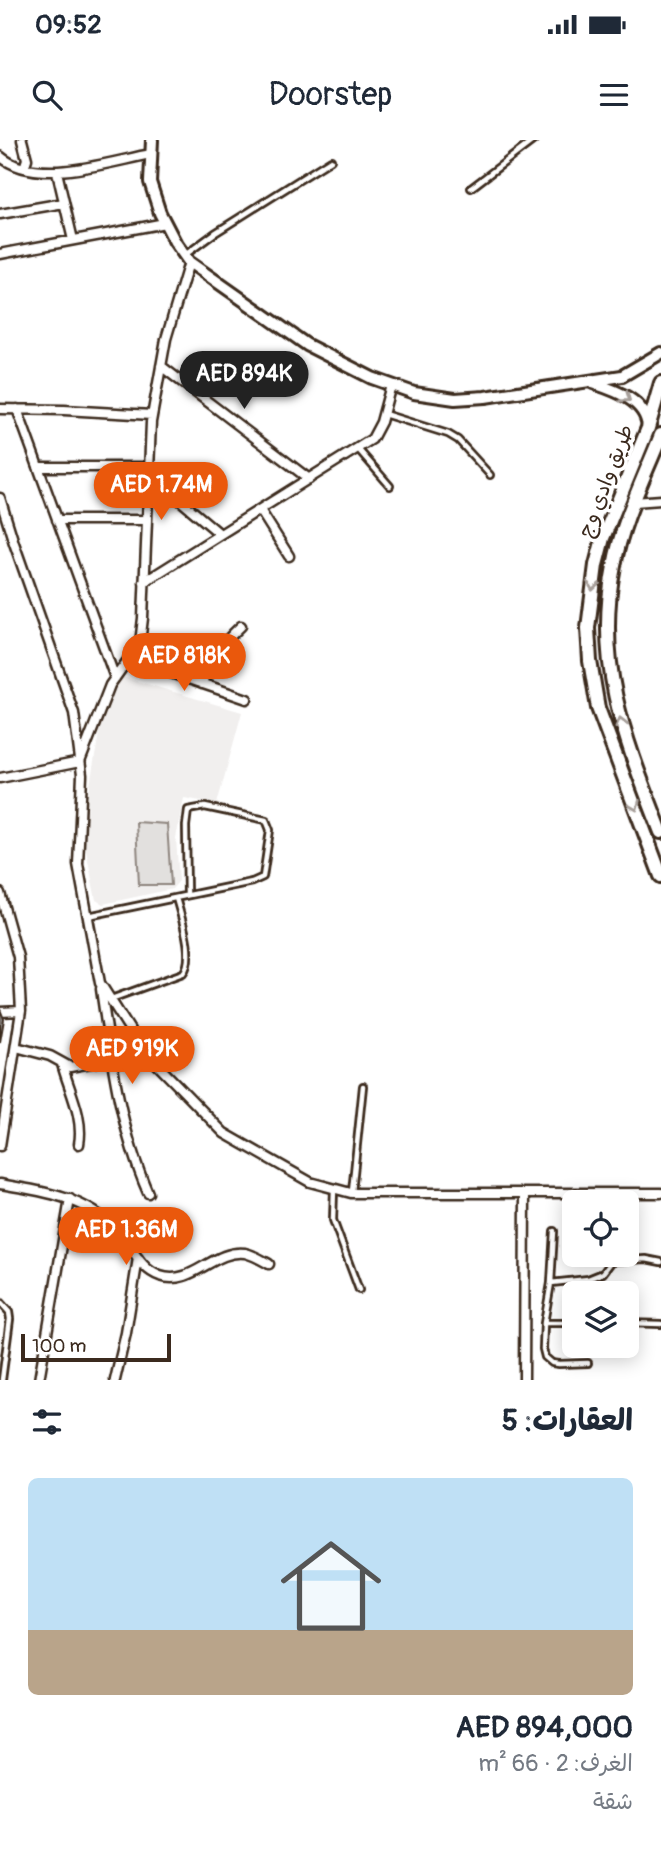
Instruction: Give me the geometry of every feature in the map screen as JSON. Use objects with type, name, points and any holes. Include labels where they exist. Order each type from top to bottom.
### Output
[{"type":"main road","name":"طريق وادي وج","points":[[661,383],[648,428],[603,538],[596,565],[588,628],[590,661],[598,708],[661,876]]},
{"type":"main road","name":"طريق وادي وج","points":[[661,435],[634,502],[614,566],[609,598],[608,657],[611,683],[624,732],[661,832]]},
{"type":"street","points":[[23,140],[27,159],[24,169]]},
{"type":"street","points":[[152,140],[150,182],[165,223],[187,259],[307,345],[372,378],[414,393],[455,399],[496,396],[622,376],[661,353]]},
{"type":"street","points":[[0,156],[24,169],[57,172],[151,154]]},
{"type":"street","points":[[57,172],[73,240]]},
{"type":"street","points":[[0,214],[64,203]]},
{"type":"street","points":[[0,254],[165,223]]},
{"type":"street","points":[[80,762],[115,677],[140,643],[152,415],[166,340],[187,259]]},
{"type":"street","points":[[161,366],[309,479]]},
{"type":"street","points":[[590,382],[616,391],[633,401],[642,411],[648,428]]},
{"type":"street","points":[[144,582],[372,439],[377,432],[391,385]]},
{"type":"street","points":[[0,409],[152,415]]},
{"type":"street","points":[[17,409],[115,677]]},
{"type":"street","points":[[38,467],[149,471],[220,534]]},
{"type":"street","points":[[0,498],[74,713],[82,775],[78,864],[111,1059],[130,1147],[148,1193]]},
{"type":"street","points":[[634,502],[661,500]]},
{"type":"street","points":[[260,510],[289,556]]},
{"type":"street","points":[[57,520],[147,520]]},
{"type":"street","points":[[202,684],[205,671],[221,645],[241,626]]},
{"type":"street","points":[[130,659],[247,699]]},
{"type":"street","points":[[0,778],[80,762]]},
{"type":"street","points":[[0,892],[18,957],[21,1011],[0,1146]]},
{"type":"street","points":[[100,984],[142,1049],[224,1133],[310,1182],[351,1193],[661,1193]]},
{"type":"street","points":[[0,1012],[21,1011]]},
{"type":"street","points":[[16,1047],[50,1056],[62,1064],[77,1066],[111,1059]]},
{"type":"street","points":[[62,1064],[79,1118],[79,1144]]},
{"type":"street","points":[[0,1184],[48,1192],[98,1212],[118,1231],[149,1271],[173,1278],[184,1277],[219,1257],[229,1255],[249,1254],[269,1264]]},
{"type":"street","points":[[524,1380],[525,1193]]},
{"type":"street","points":[[39,1380],[70,1199]]},
{"type":"street","points":[[115,1380],[126,1333],[138,1258]]},
{"type":"lane","points":[[471,188],[534,140]]},
{"type":"lane","points":[[187,259],[225,227],[331,160]]},
{"type":"lane","points":[[383,414],[448,434],[458,440],[490,475]]},
{"type":"lane","points":[[357,449],[390,486]]},
{"type":"lane","points":[[88,916],[252,882],[263,877],[269,824],[265,820],[205,807],[188,810],[187,895]]},
{"type":"lane","points":[[111,999],[183,973],[187,968],[187,943],[176,898]]},
{"type":"lane","points":[[351,1193],[363,1086]]},
{"type":"lane","points":[[334,1188],[333,1220],[359,1290]]},
{"type":"lane","points":[[554,1231],[551,1283],[544,1323],[545,1357],[552,1363],[589,1363]]},
{"type":"lane","points":[[551,1283],[588,1279],[603,1273],[612,1261],[646,1259],[661,1262]]},
{"type":"lane","points":[[0,1302],[9,1312],[10,1319],[2,1380]]},
{"type":"lane","points":[[544,1323],[562,1323]]},
{"type":"lane","points":[[639,1323],[661,1324]]},
{"type":"shaded area","points":[[123,677],[242,712],[217,804],[184,798],[176,838],[179,881],[172,889],[103,904],[96,900],[85,845],[88,797],[100,727],[115,685]]},
{"type":"shaded area","points":[[136,822],[167,824],[171,885],[139,885]]}]
